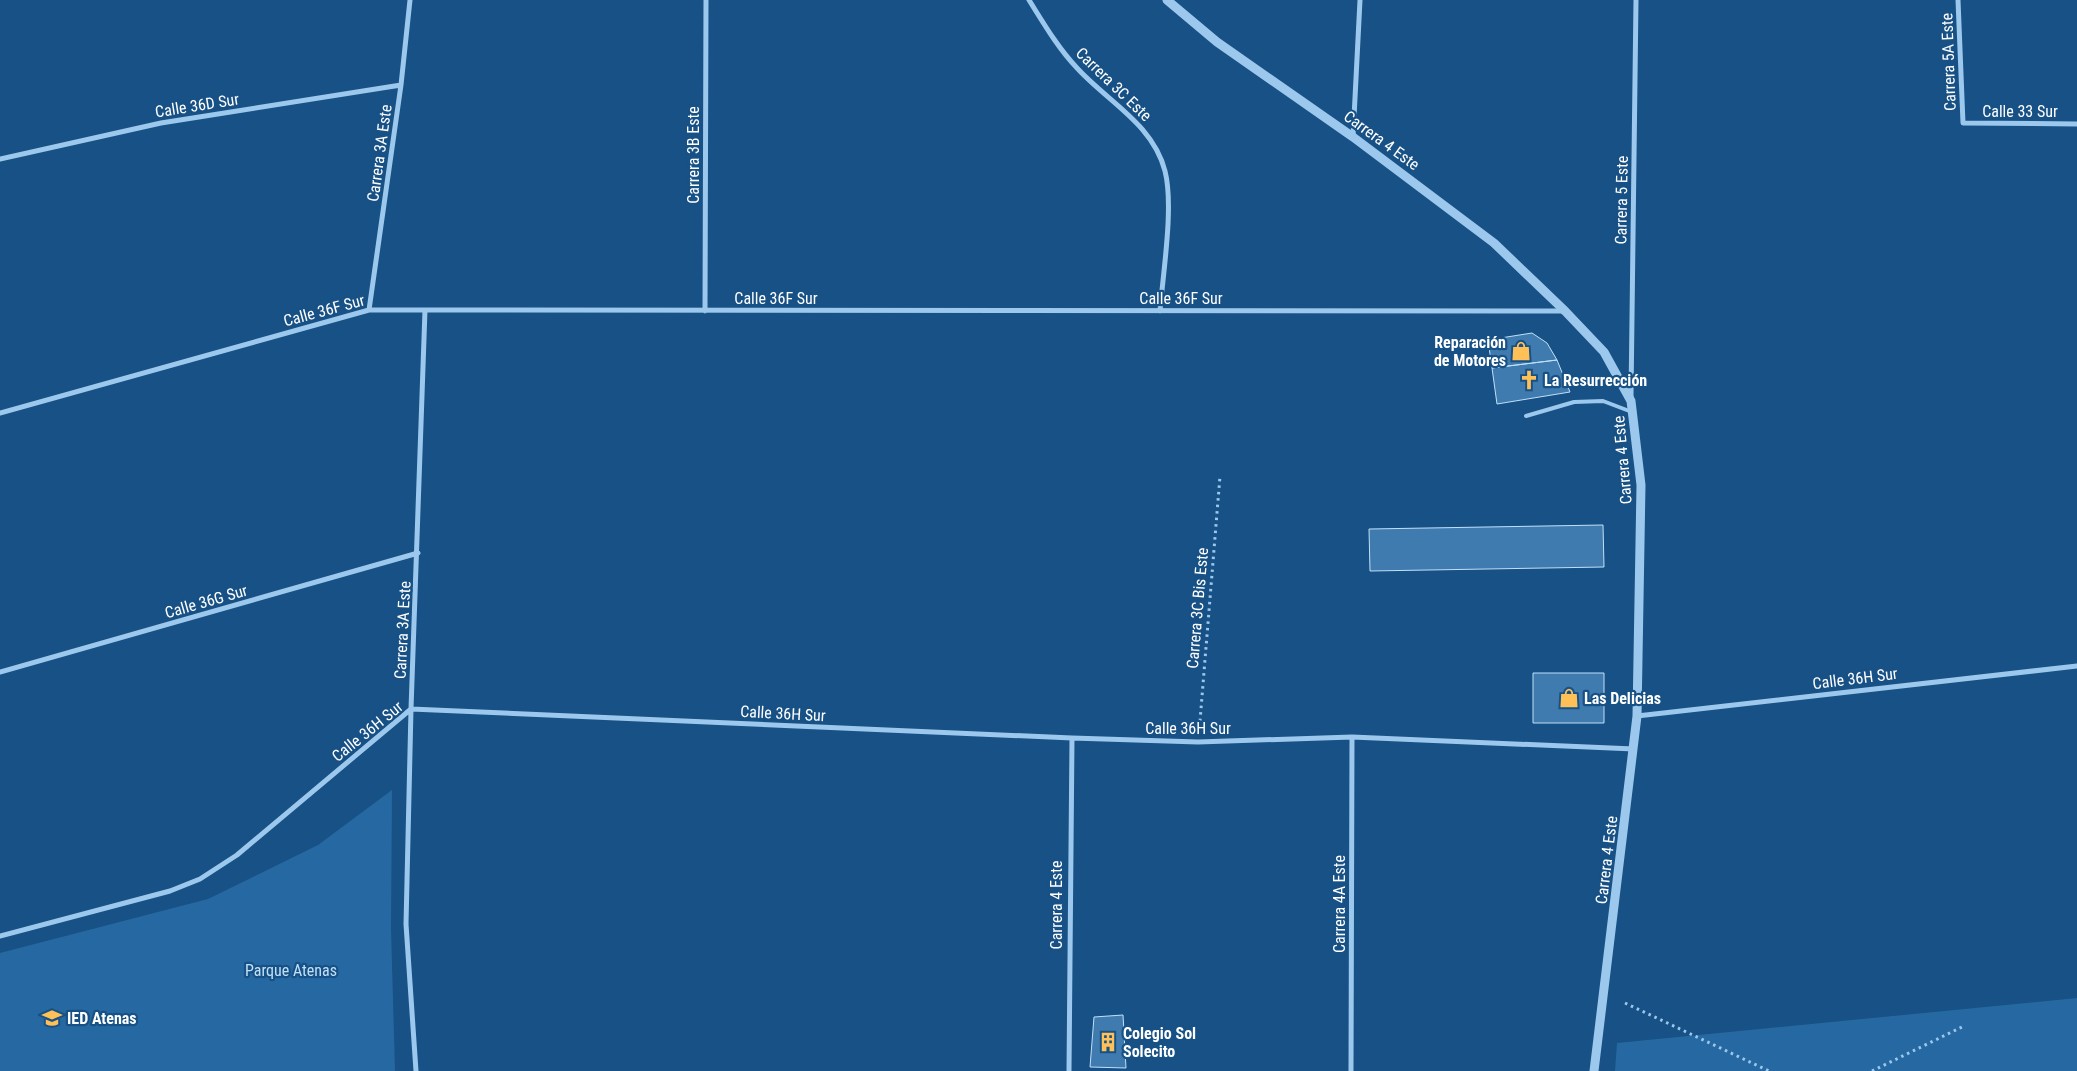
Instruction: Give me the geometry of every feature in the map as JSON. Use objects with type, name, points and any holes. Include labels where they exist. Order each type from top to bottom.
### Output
[{"type":"street","name":"Carrera 3A Este","points":[[369,310],[401,85],[410,0]]},
{"type":"street","name":"Carrera 3B Este","points":[[705,311],[706,0]]},
{"type":"street","name":"Carrera 3C Este","points":[[1029,0],[1053,39],[1078,69],[1144,129],[1160,156],[1165,171],[1168,202],[1160,311]]},
{"type":"street","name":"Carrera 4 Este","points":[[1168,0],[1217,42],[1353,137],[1494,243],[1565,311],[1604,352],[1631,401],[1641,485],[1636,716],[1634,749],[1594,1071]]},
{"type":"street","points":[[1353,137],[1360,0]]},
{"type":"street","name":"Carrera 5 Este","points":[[1631,401],[1636,0]]},
{"type":"street","name":"Carrera 5A Este","points":[[1958,0],[1963,123]]},
{"type":"street","name":"Calle 36D Sur","points":[[0,159],[161,123],[401,85]]},
{"type":"street","name":"Calle 33 Sur","points":[[1963,123],[2077,124]]},
{"type":"street","name":"Calle 36F Sur","points":[[0,413],[369,310],[1565,311]]},
{"type":"street","name":"Carrera 3A Este","points":[[416,1071],[406,924],[411,709],[418,553],[425,310]]},
{"type":"street","name":"Calle 36G Sur","points":[[0,672],[418,553]]},
{"type":"street","name":"Calle 36H Sur","points":[[1636,716],[2077,666]]},
{"type":"street","name":"Calle 36H Sur","points":[[0,936],[170,891],[200,879],[237,855],[266,832],[411,709],[1072,738],[1198,742],[1352,738],[1634,749]]},
{"type":"street","name":"Carrera 4 Este","points":[[1070,1071],[1072,738]]},
{"type":"street","name":"Carrera 4A Este","points":[[1351,1071],[1352,738]]},
{"type":"lane","points":[[1526,416],[1574,402],[1602,401],[1632,412]]},
{"type":"path","name":"Carrera 3C Bis Este","points":[[1198,742],[1220,476]]},
{"type":"path","points":[[1605,994],[1769,1071]]},
{"type":"path","points":[[1872,1071],[1964,1026]]},
{"type":"green space","name":"Parque Atenas","points":[[392,790],[391,929],[395,1071],[0,1071],[0,953],[208,899],[318,845]]},
{"type":"green space","points":[[2077,998],[2077,1071],[1615,1071],[1617,1043]]},
{"type":"building","name":"Reparación de Motores","points":[[1532,333],[1547,343],[1557,360],[1492,368],[1488,340]]},
{"type":"building","name":"La Resurrección","points":[[1557,360],[1570,392],[1497,404],[1492,368]]},
{"type":"building","points":[[1603,525],[1604,567],[1370,571],[1369,529]]},
{"type":"building","name":"Las Delicias","points":[[1533,673],[1604,673],[1604,723],[1533,723]]},
{"type":"building","name":"Colegio Sol Solecito","points":[[1123,1015],[1126,1068],[1090,1067],[1094,1017]]},
{"type":"place","name":"Reparación de Motores","points":[[1521,351]]},
{"type":"place","name":"La Resurrección","points":[[1529,380]]},
{"type":"place","name":"Las Delicias","points":[[1569,698]]},
{"type":"place","name":"IED Atenas","points":[[52,1018]]},
{"type":"place","name":"Colegio Sol Solecito","points":[[1108,1042]]}]
